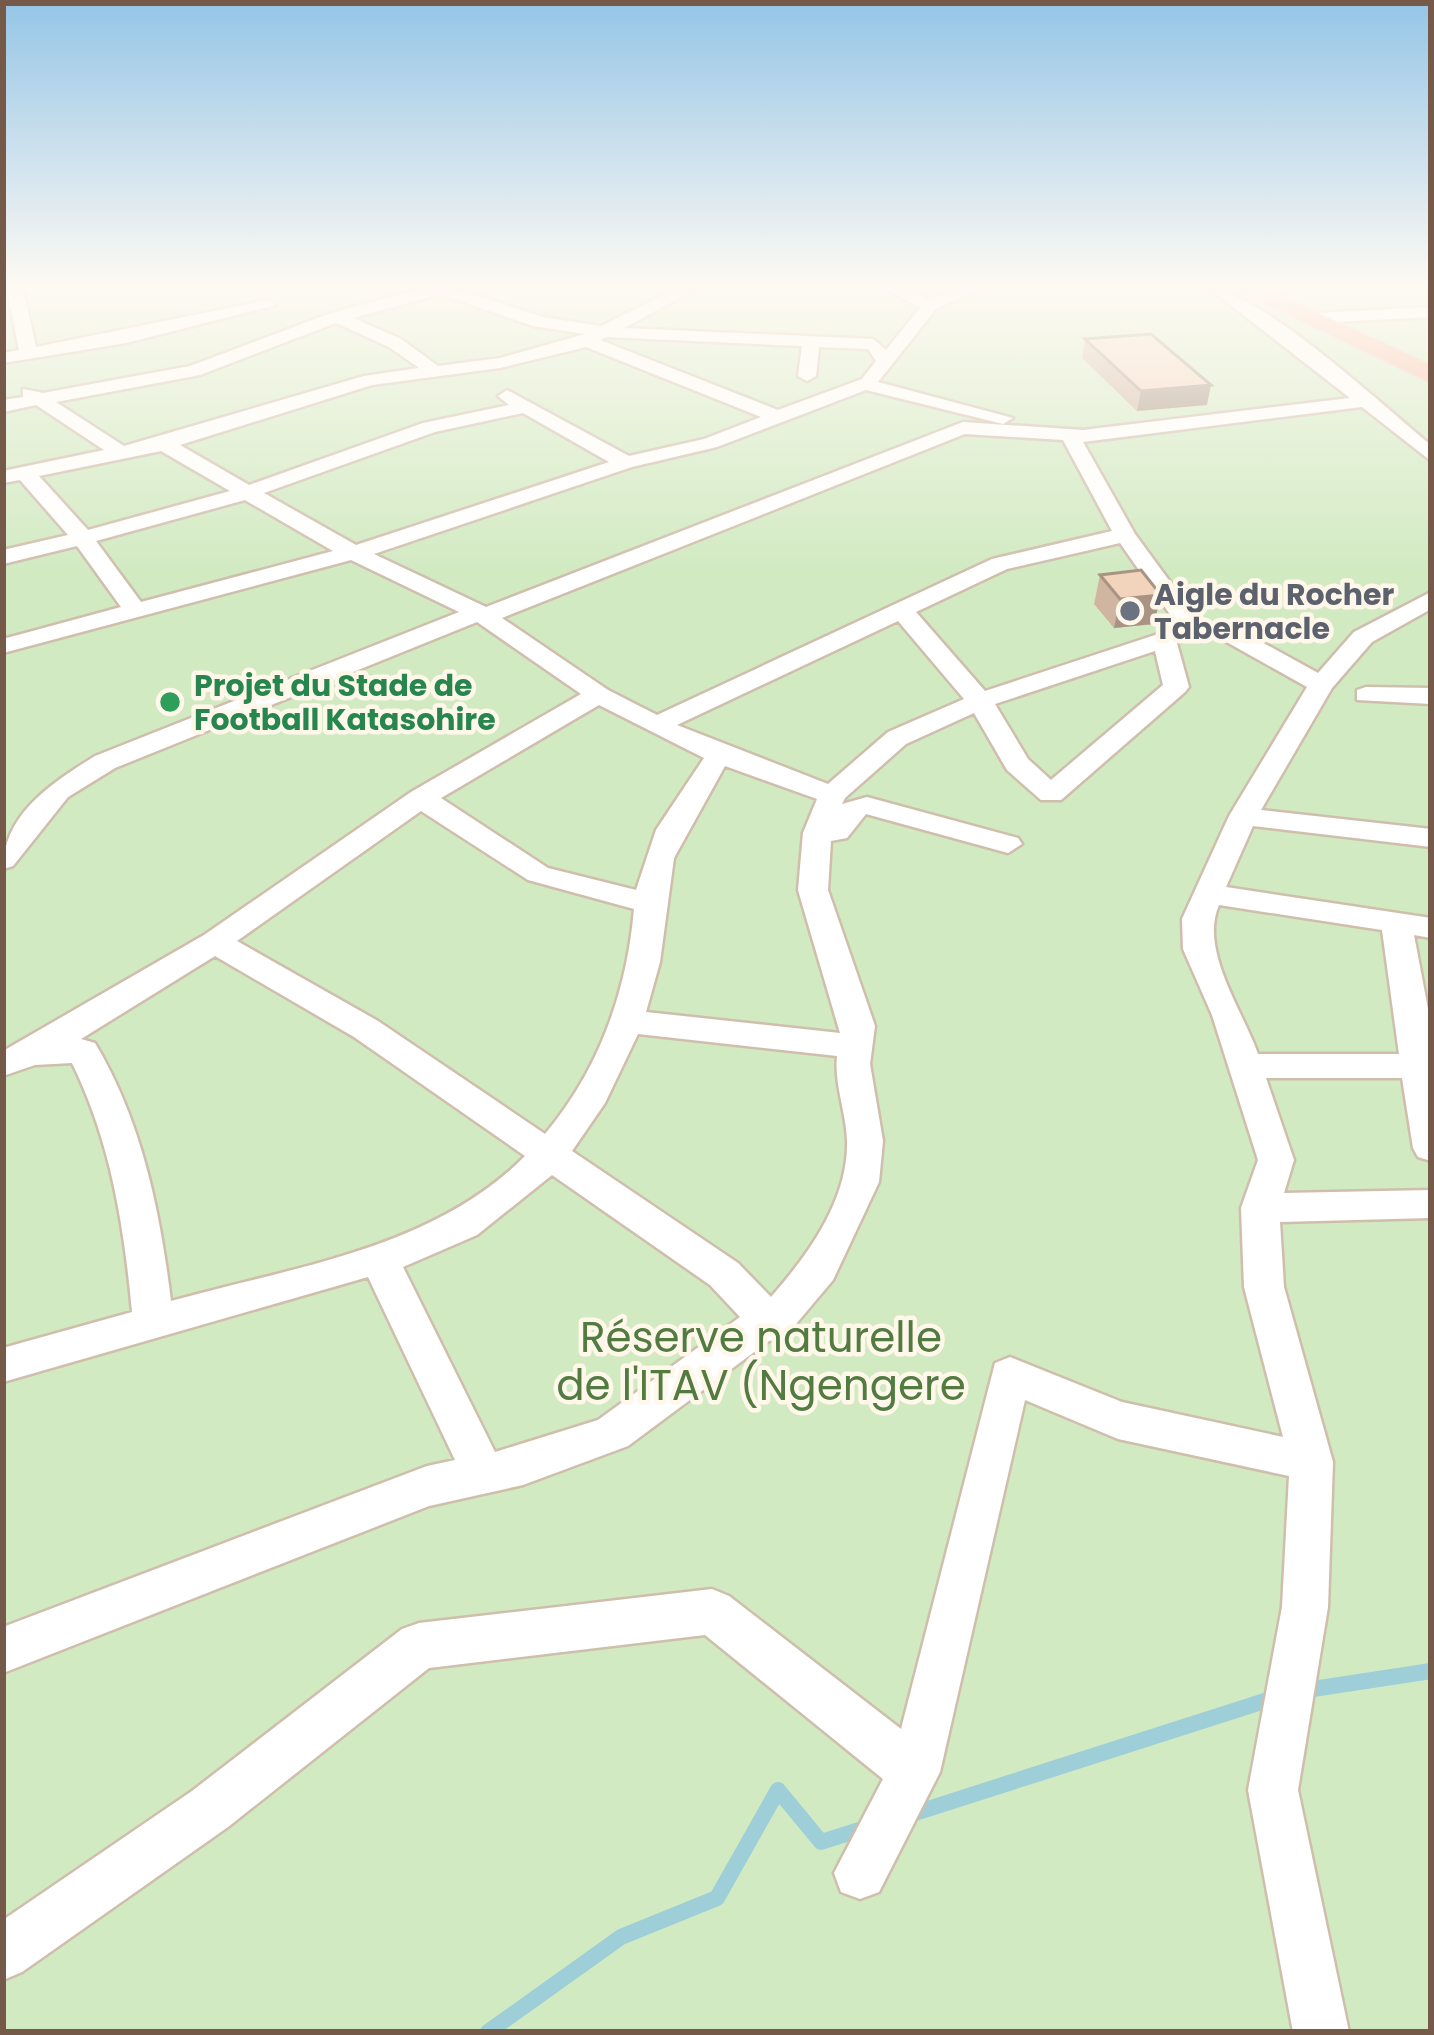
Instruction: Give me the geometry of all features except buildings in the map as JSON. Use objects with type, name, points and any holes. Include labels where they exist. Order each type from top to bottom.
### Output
[{"type":"street","points":[[18,384],[35,400],[123,454]]},
{"type":"street","points":[[3,406],[133,384]]},
{"type":"street","points":[[14,475],[164,444],[357,384]]},
{"type":"street","points":[[492,384],[626,463]]},
{"type":"street","points":[[704,384],[778,417]]},
{"type":"street","points":[[3,646],[354,552],[626,463],[678,454],[865,384]]},
{"type":"street","points":[[869,384],[878,390],[992,413],[1070,436],[1177,633],[1176,687],[1051,794],[1017,764],[980,701],[900,609]]},
{"type":"street","points":[[1346,384],[1431,455]]},
{"type":"street","points":[[963,428],[1070,436],[1369,401]]},
{"type":"street","points":[[3,557],[250,491],[430,428],[525,406]]},
{"type":"street","points":[[3,860],[58,791],[164,734],[328,677],[992,413]]},
{"type":"street","points":[[164,444],[354,552],[481,615],[599,695],[656,725],[719,755],[832,795]]},
{"type":"street","points":[[14,475],[82,538],[134,611]]},
{"type":"street","points":[[656,725],[1000,565],[1125,535]]},
{"type":"street","points":[[1321,2032],[1273,1790],[1306,1607],[1311,1462],[1264,1288],[1260,1208],[1276,1160],[1199,949],[1196,919],[1243,816],[1321,685],[1363,638],[1428,605]]},
{"type":"street","points":[[215,942],[366,1029],[724,1274],[771,1325],[820,1269],[861,1182],[866,1141],[858,1026],[813,890],[817,833],[832,795],[897,738],[980,701],[1177,633],[1231,635],[1321,685]]},
{"type":"street","points":[[17,1059],[215,942],[421,799],[599,695]]},
{"type":"street","points":[[1366,695],[1431,696]]},
{"type":"street","points":[[3,1365],[379,1258],[465,1227],[514,1193],[580,1120],[643,974],[658,860],[681,811],[719,755]]},
{"type":"street","points":[[421,799],[538,874],[649,903]]},
{"type":"street","points":[[817,833],[837,832],[854,808],[867,805],[1008,844]]},
{"type":"street","points":[[1243,816],[1431,838]]},
{"type":"street","points":[[1205,893],[1431,928]]},
{"type":"street","points":[[1396,922],[1421,1046],[1431,1148]]},
{"type":"street","points":[[626,1021],[739,1037],[856,1046]]},
{"type":"street","points":[[1243,1066],[1421,1046]]},
{"type":"street","points":[[17,1059],[82,1052],[112,1104],[141,1205],[153,1322]]},
{"type":"street","points":[[1260,1208],[1431,1204]]},
{"type":"street","points":[[379,1258],[483,1474]]},
{"type":"street","points":[[3,1650],[427,1486],[524,1466],[613,1433],[674,1393],[766,1319]]},
{"type":"street","points":[[860,1873],[915,1772],[1010,1375],[1118,1420],[1311,1462]]},
{"type":"street","points":[[3,1954],[210,1809],[419,1646],[712,1612],[915,1772]]},
{"type":"green space","name":"Réserve naturelle de l'ITAV (Ngengere","points":[[3,384],[1431,384],[1431,2032],[3,2032]]},
{"type":"waterway","points":[[1300,1691],[1431,1671]]},
{"type":"waterway","points":[[906,1816],[1277,1697]]},
{"type":"waterway","points":[[488,2032],[621,1937],[717,1898],[778,1790],[821,1842],[865,1828]]},
{"type":"place","name":"Aigle du Rocher Tabernacle","points":[[1130,611]]},
{"type":"place","name":"Projet du Stade de Football Katasohire","points":[[170,702]]}]
